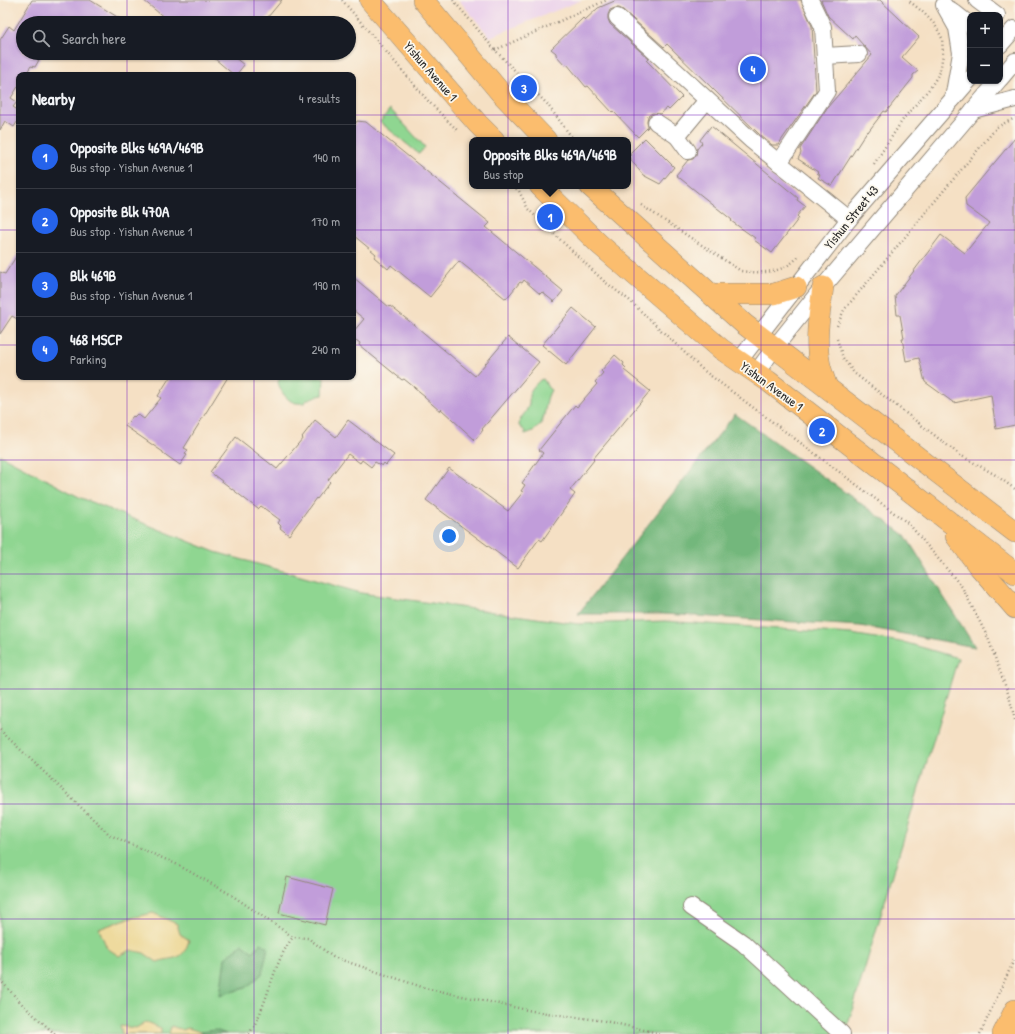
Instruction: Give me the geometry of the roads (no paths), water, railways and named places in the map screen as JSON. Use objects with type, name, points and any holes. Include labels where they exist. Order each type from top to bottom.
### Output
[{"type":"main road","name":"Yishun Avenue 1","points":[[370,0],[491,137]]},
{"type":"main road","points":[[423,0],[500,92],[543,137]]},
{"type":"main road","name":"Yishun Avenue 1","points":[[543,189],[599,244],[721,349],[756,373],[1015,573]]},
{"type":"main road","points":[[593,189],[744,324],[759,334],[1015,532]]},
{"type":"main road","points":[[712,294],[774,294],[796,287]]},
{"type":"main road","points":[[823,287],[818,320],[818,341],[819,360],[827,387]]},
{"type":"main road","points":[[942,516],[977,564],[1015,608]]},
{"type":"main road","points":[[1003,1034],[1015,1010]]},
{"type":"street","points":[[779,163],[827,92],[823,27],[810,0]]},
{"type":"street","points":[[977,0],[993,12]]},
{"type":"street","points":[[941,2],[967,23]]},
{"type":"street","points":[[941,2],[957,28],[961,53],[952,100]]},
{"type":"street","points":[[617,17],[752,142],[849,218]]},
{"type":"street","points":[[1003,20],[1015,29],[1003,43]]},
{"type":"street","points":[[1002,48],[1015,58]]},
{"type":"street","points":[[825,56],[859,54]]},
{"type":"street","points":[[1003,75],[1015,61]]},
{"type":"street","name":"Yishun Street 43","points":[[739,361],[849,218],[967,82]]},
{"type":"street","points":[[756,373],[823,287],[996,84]]},
{"type":"street","points":[[973,110],[1015,99]]},
{"type":"street","points":[[677,136],[707,100]]},
{"type":"street","points":[[656,122],[677,136],[688,151]]},
{"type":"street","points":[[691,907],[742,943],[842,1034]]},
{"type":"place","name":"468 MSCP","points":[[753,69]]},
{"type":"place","name":"Blk 469B","points":[[524,88]]},
{"type":"place","name":"Opposite Blks 469A/469B","points":[[550,217]]},
{"type":"place","name":"Opposite Blk 470A","points":[[822,431]]}]
